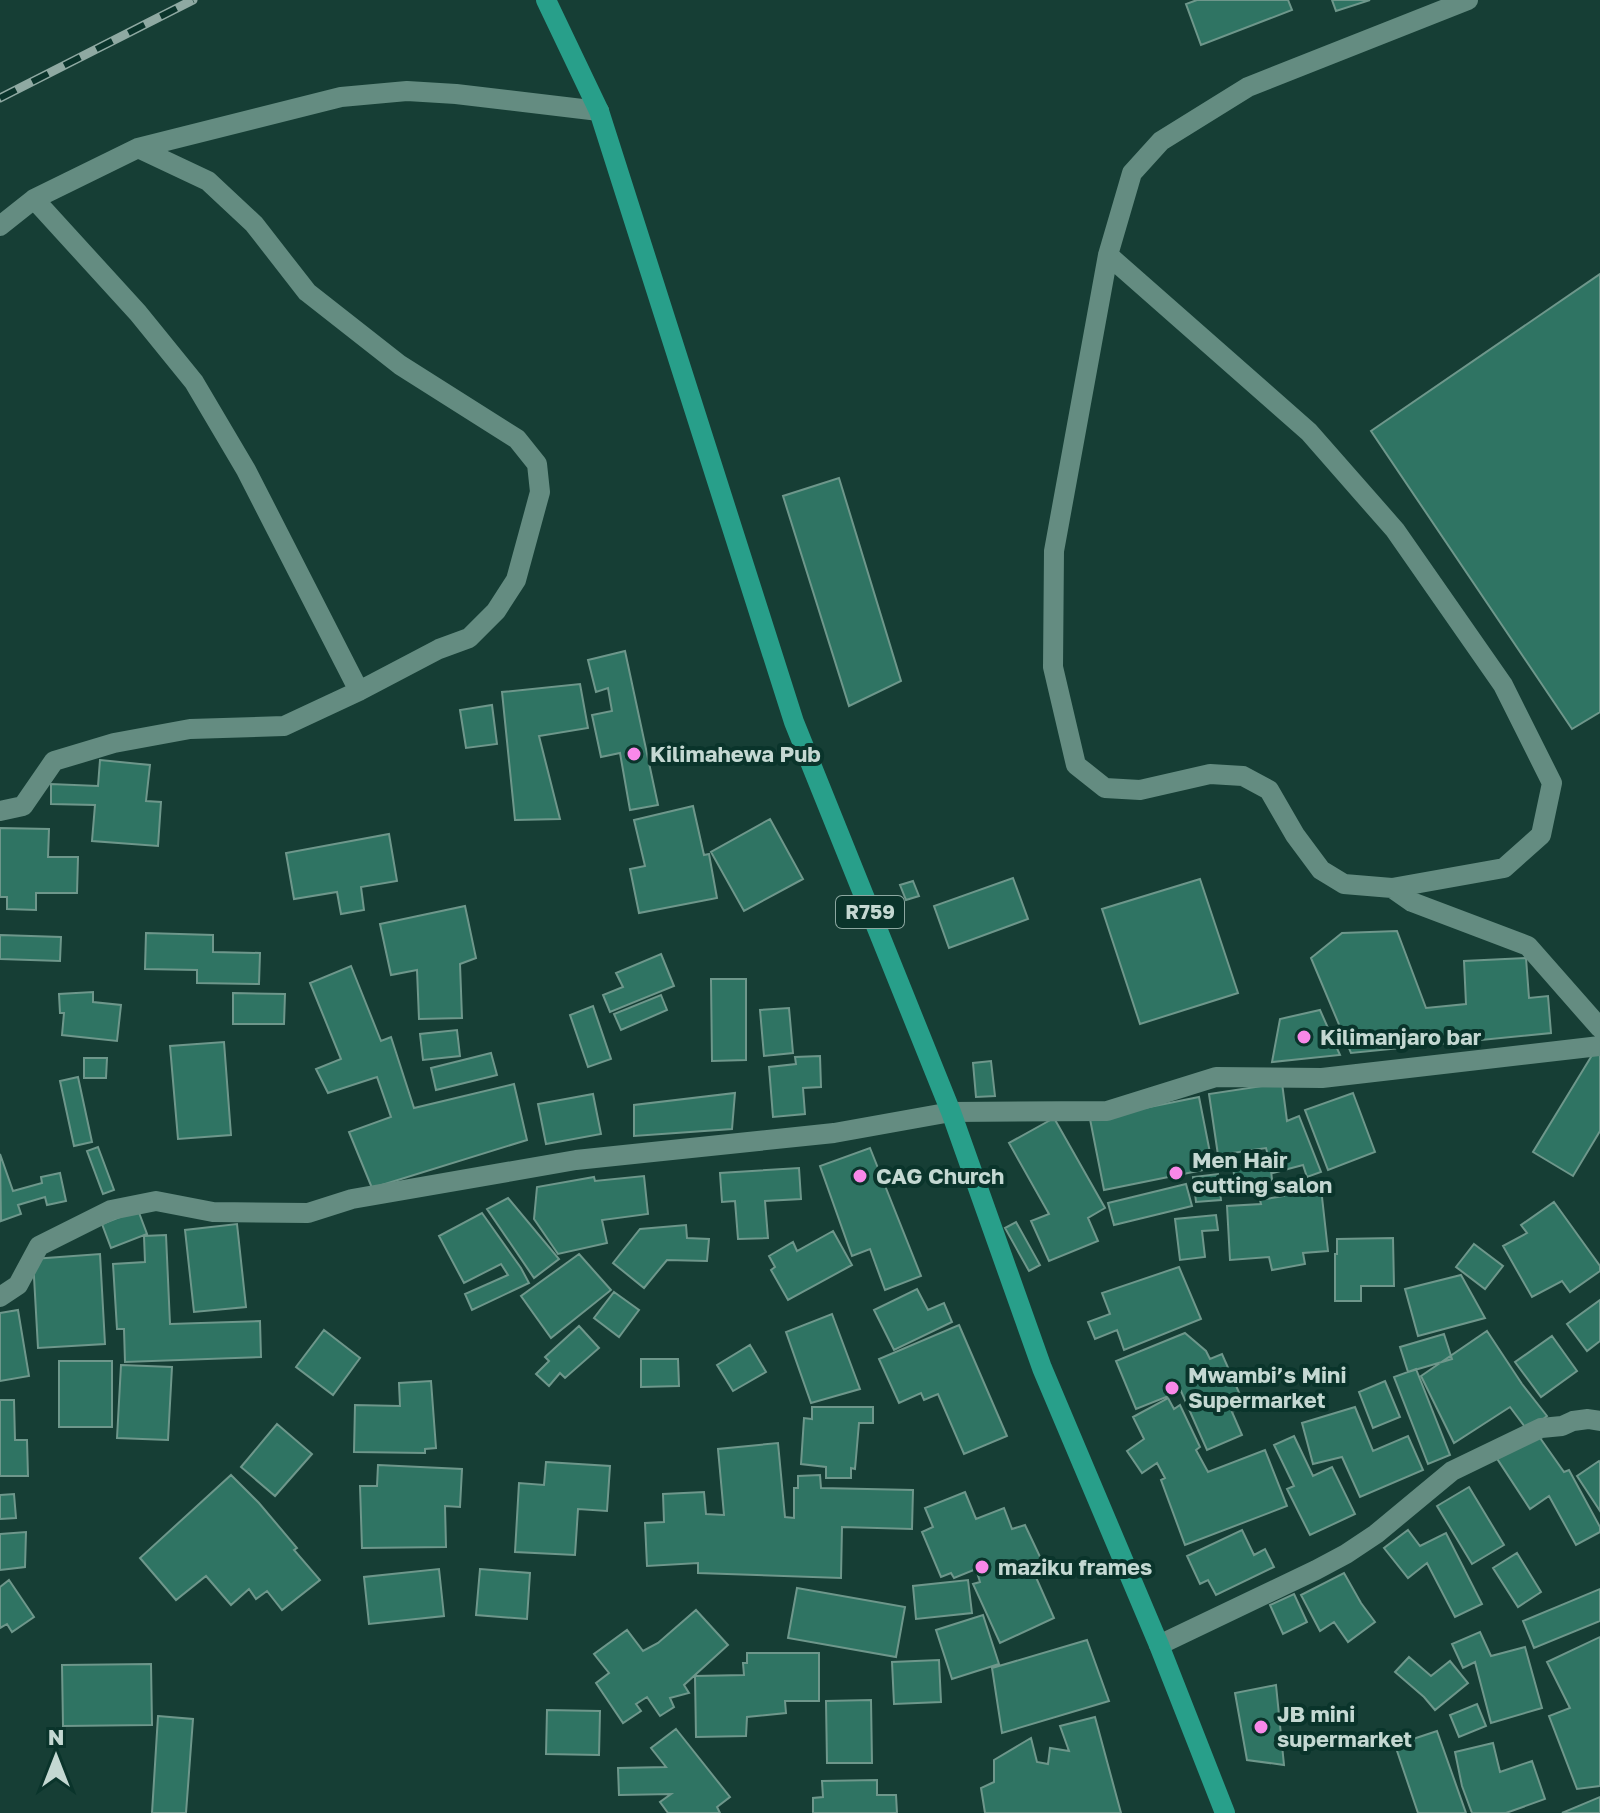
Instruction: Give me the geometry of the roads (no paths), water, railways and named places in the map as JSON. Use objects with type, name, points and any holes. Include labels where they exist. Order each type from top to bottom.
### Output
[{"type":"main road","name":"R759","points":[[546,0],[599,111],[794,722],[951,1112],[1042,1368],[1159,1645],[1225,1813]]},
{"type":"street","points":[[1108,255],[1309,432],[1395,530],[1503,685],[1552,783],[1541,835],[1504,868],[1392,888],[1344,884],[1321,870],[1295,835],[1269,790],[1243,776],[1210,774],[1140,790],[1105,788],[1076,765],[1053,667],[1054,551],[1108,255],[1132,173],[1161,141],[1248,87],[1468,0]]},
{"type":"street","points":[[0,226],[34,199],[138,148],[341,97],[407,91],[599,111]]},
{"type":"street","points":[[0,811],[23,806],[54,761],[114,743],[190,729],[284,726],[439,649],[469,638],[496,611],[516,580],[540,492],[537,464],[517,439],[400,365],[307,292],[254,224],[208,181],[138,148]]},
{"type":"street","points":[[34,199],[138,313],[194,382],[246,470],[359,691]]},
{"type":"street","points":[[1392,888],[1412,902],[1528,946],[1600,1028]]},
{"type":"street","points":[[0,1297],[18,1285],[39,1246],[111,1210],[156,1201],[213,1212],[308,1213],[352,1199],[549,1164],[834,1133],[951,1112],[1107,1111],[1216,1077],[1322,1078],[1600,1046]]},
{"type":"street","points":[[1159,1645],[1346,1554],[1376,1534],[1452,1471],[1541,1428],[1588,1419],[1600,1421]]},
{"type":"railway","points":[[0,98],[193,0]]},
{"type":"place","name":"Kilimahewa Pub","points":[[634,754]]},
{"type":"place","name":"Kilimanjaro bar","points":[[1304,1037]]},
{"type":"place","name":"Men Hair cutting salon","points":[[1176,1173]]},
{"type":"place","name":"CAG Church","points":[[860,1176]]},
{"type":"place","name":"Mwambi’s Mini Supermarket","points":[[1172,1388]]},
{"type":"place","name":"maziku frames","points":[[982,1567]]},
{"type":"place","name":"JB mini supermarket","points":[[1261,1727]]}]
